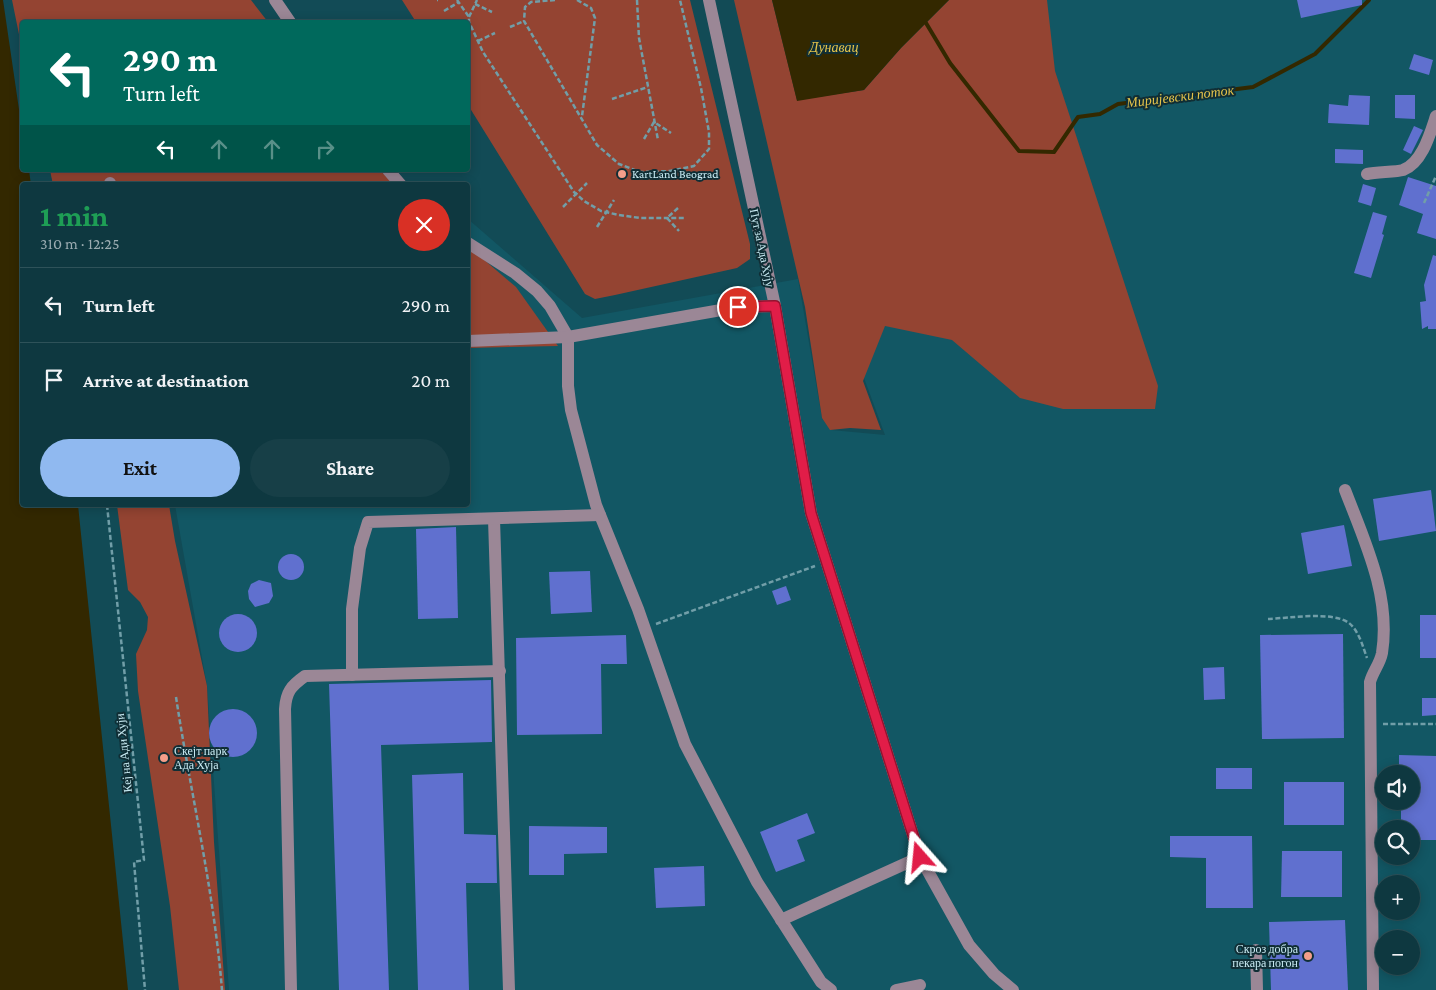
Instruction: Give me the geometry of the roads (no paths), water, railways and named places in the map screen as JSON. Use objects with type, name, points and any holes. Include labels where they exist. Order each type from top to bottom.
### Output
[{"type":"lane","points":[[275,0],[289,20]]},
{"type":"lane","name":"Пут за Ада Хују","points":[[709,0],[775,306],[811,513],[920,857],[969,945],[994,974],[1012,990]]},
{"type":"lane","points":[[1367,174],[1402,170],[1413,162],[1424,148],[1436,116]]},
{"type":"lane","points":[[390,172],[398,182]]},
{"type":"lane","points":[[470,244],[515,273],[537,291],[550,306],[568,337],[568,386],[571,410],[600,515],[611,538],[645,628],[685,744],[756,882],[821,982],[831,990]]},
{"type":"lane","points":[[470,341],[568,337],[738,307],[775,306]]},
{"type":"lane","points":[[1346,490],[1376,569],[1380,589],[1383,647],[1380,660],[1370,682],[1373,990]]},
{"type":"lane","points":[[352,675],[352,609],[360,548],[368,522],[600,515]]},
{"type":"lane","points":[[494,519],[510,990]]},
{"type":"lane","points":[[291,990],[286,695],[292,685],[304,676],[500,671]]},
{"type":"lane","points":[[781,920],[920,857]]},
{"type":"lane","points":[[1256,950],[1257,990]]},
{"type":"lane","points":[[896,990],[920,984]]},
{"type":"water","points":[[0,0],[3,0],[20,116],[20,172],[29,172],[31,182],[20,182],[20,507],[78,507],[128,990],[0,990]]},
{"type":"water","name":"Дунавац","points":[[772,0],[949,0],[901,48],[864,90],[797,101]]},
{"type":"waterway","name":"Миријевски поток","points":[[926,23],[950,63],[1019,151],[1054,152],[1078,117],[1100,114],[1118,104],[1253,87],[1315,54],[1369,0]]},
{"type":"place","name":"KartLand Beograd","points":[[622,174]]},
{"type":"place","name":"Скејт парк Ада Хуја","points":[[164,758]]},
{"type":"place","name":"Скроз добра пекара погон","points":[[1308,956]]}]
